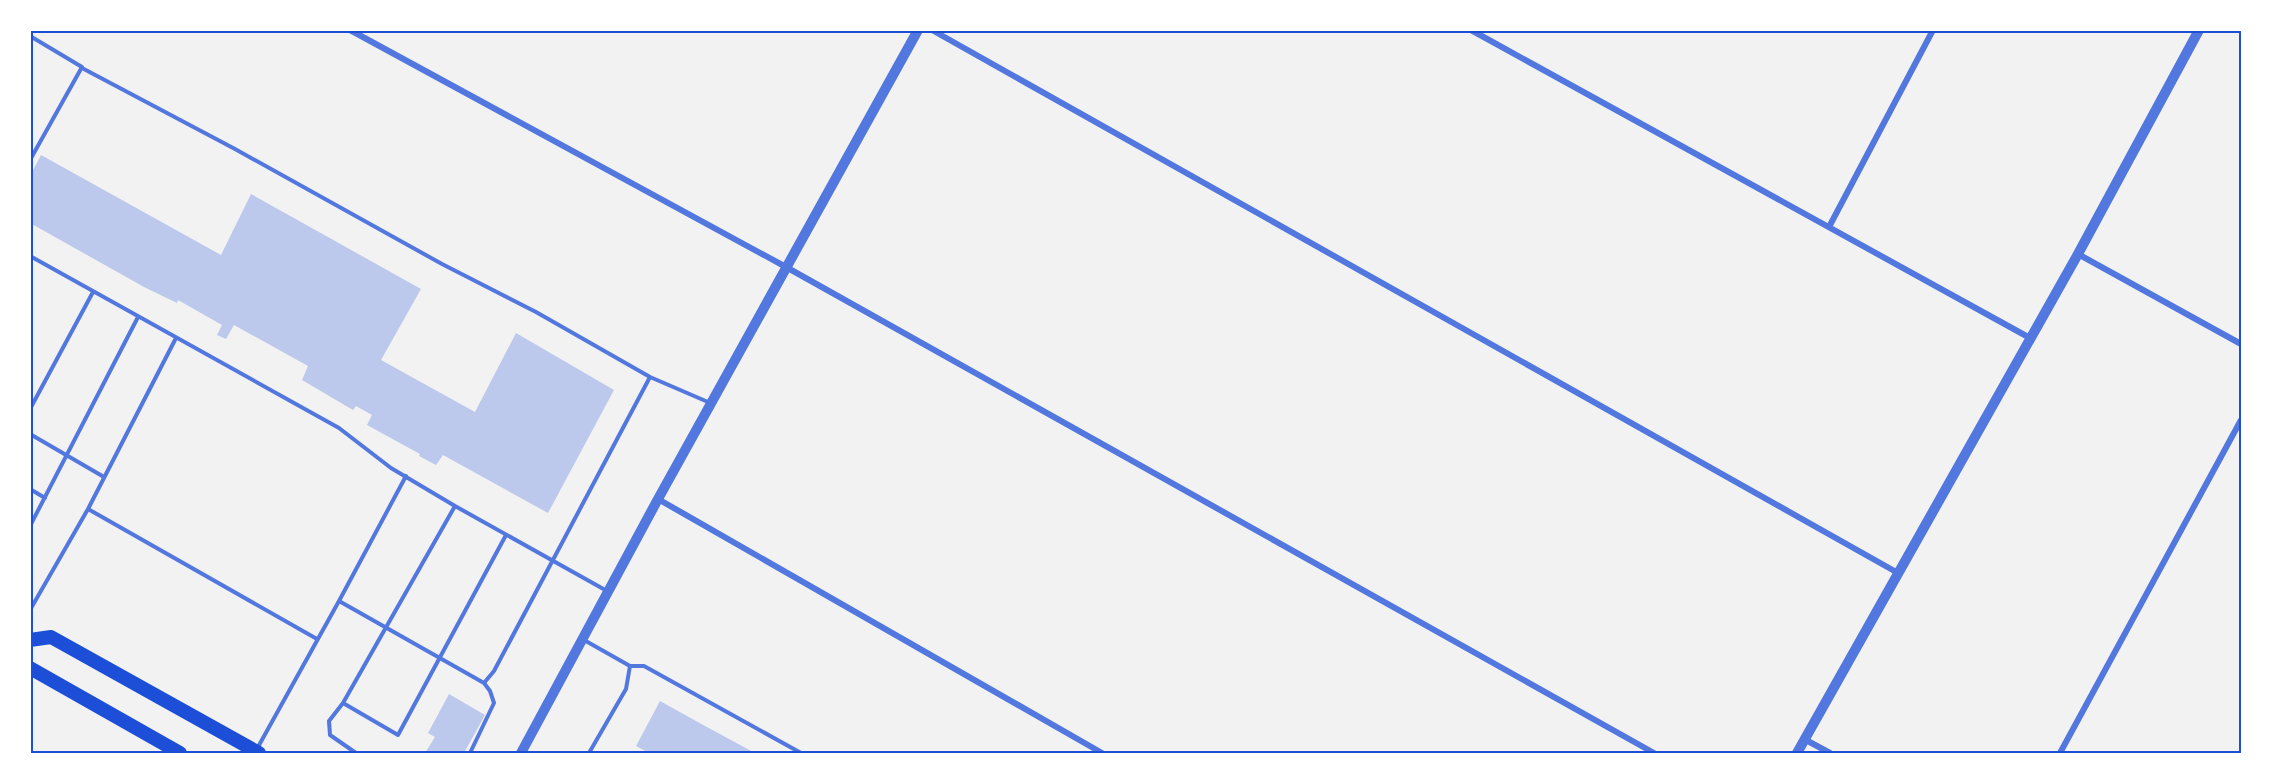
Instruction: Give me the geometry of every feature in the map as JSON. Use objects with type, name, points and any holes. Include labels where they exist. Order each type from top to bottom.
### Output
[{"type":"main road","points":[[30,640],[51,638],[257,752]]},
{"type":"main road","points":[[30,668],[180,753]]},
{"type":"street","points":[[350,30],[786,267],[1654,753]]},
{"type":"street","points":[[521,753],[658,499],[918,30]]},
{"type":"street","points":[[932,30],[1898,573]]},
{"type":"street","points":[[1472,30],[2030,338]]},
{"type":"street","points":[[1829,226],[1933,30]]},
{"type":"street","points":[[1797,753],[2078,254],[2199,30]]},
{"type":"street","points":[[2078,254],[2241,344]]},
{"type":"street","points":[[2060,753],[2241,420]]},
{"type":"street","points":[[658,499],[1102,753]]},
{"type":"street","points":[[1804,739],[1830,753]]},
{"type":"lane","points":[[30,36],[82,68],[236,149],[442,264],[536,312],[650,377],[711,403]]},
{"type":"lane","points":[[30,160],[82,68]]},
{"type":"lane","points":[[30,256],[339,428],[391,468],[608,592]]},
{"type":"lane","points":[[30,409],[93,292]]},
{"type":"lane","points":[[30,526],[138,317]]},
{"type":"lane","points":[[30,610],[88,509],[176,338]]},
{"type":"lane","points":[[484,683],[494,671],[650,377]]},
{"type":"lane","points":[[30,434],[104,477]]},
{"type":"lane","points":[[257,752],[406,476]]},
{"type":"lane","points":[[30,489],[45,498]]},
{"type":"lane","points":[[356,753],[330,735],[329,721],[343,703],[455,506]]},
{"type":"lane","points":[[88,509],[317,639]]},
{"type":"lane","points":[[343,703],[398,735],[506,535]]},
{"type":"lane","points":[[339,601],[484,683],[494,703],[470,753]]},
{"type":"lane","points":[[582,639],[630,666],[644,666],[801,753]]},
{"type":"lane","points":[[589,753],[626,689],[630,666]]},
{"type":"building","points":[[41,155],[221,255],[251,194],[421,289],[381,360],[475,412],[516,333],[614,390],[548,513],[443,455],[436,465],[419,456],[420,454],[367,425],[372,415],[356,406],[353,410],[302,380],[308,366],[234,325],[226,339],[217,335],[222,325],[178,300],[177,303],[144,287],[30,223],[30,176]]},
{"type":"building","points":[[449,694],[485,715],[464,753],[425,753],[435,737],[428,733]]},
{"type":"building","points":[[660,701],[755,753],[649,753],[636,746]]}]
